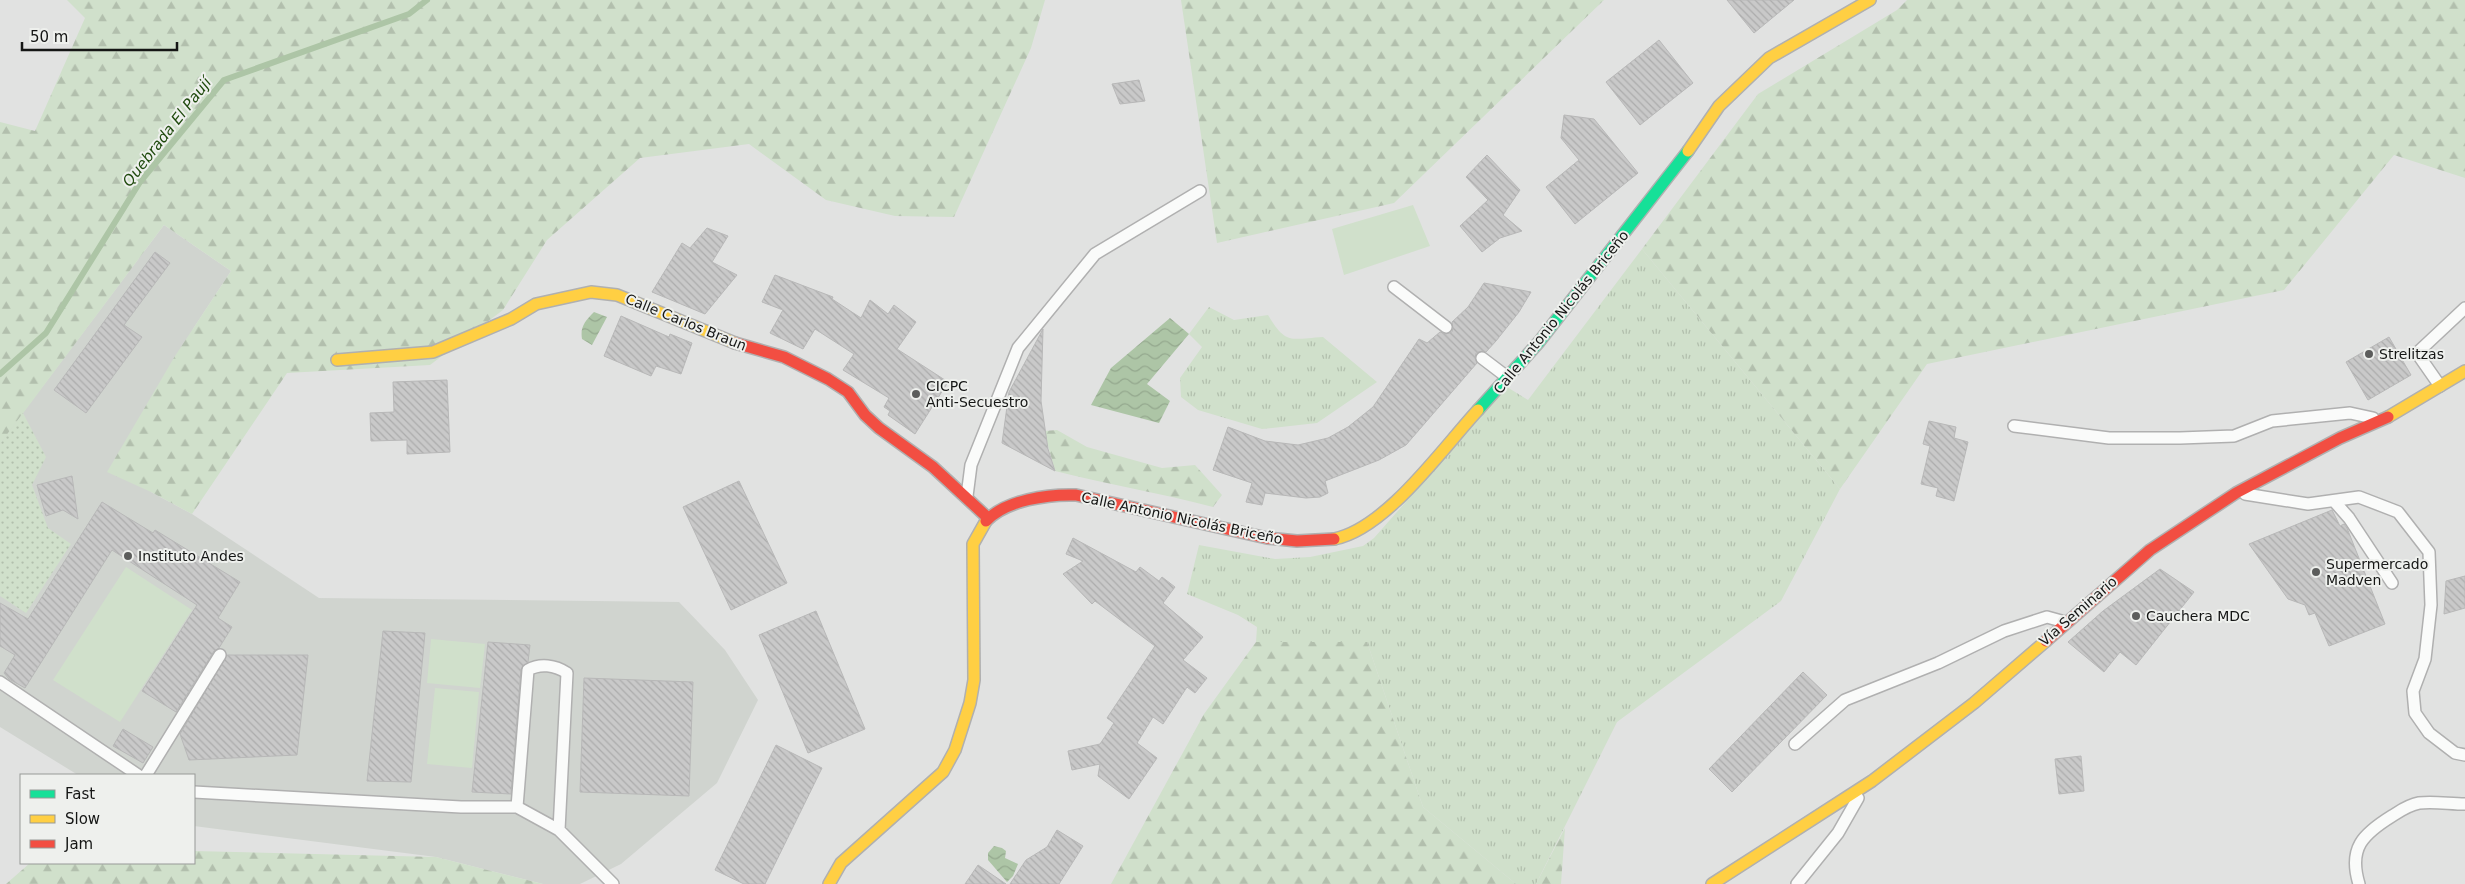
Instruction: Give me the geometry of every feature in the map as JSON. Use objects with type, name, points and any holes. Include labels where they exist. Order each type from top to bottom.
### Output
[{"type":"street","name":"Calle Antonio Nicolás Briceño","points":[[829,884],[841,863],[943,772],[955,750],[970,703],[974,680],[973,544],[976,535],[988,518],[996,511],[1017,503],[1070,495],[1268,537],[1305,542],[1349,536],[1376,520],[1397,500],[1509,378],[1674,172],[1719,106],[1769,58],[1870,0]]},
{"type":"street","name":"Calle Carlos Braun","points":[[337,360],[433,352],[511,319],[536,304],[591,292],[617,295],[697,329],[729,341],[784,357],[816,371],[848,392],[872,422],[934,467],[988,518]]},
{"type":"street","name":"Vía Seminario","points":[[1712,884],[1866,784],[1974,702],[2150,550],[2236,493],[2340,438],[2382,421],[2465,371]]},
{"type":"lane","points":[[966,497],[971,465],[1018,348],[1094,254],[1200,191]]},
{"type":"lane","points":[[1394,287],[1446,327]]},
{"type":"lane","points":[[2440,386],[2417,353],[2465,308]]},
{"type":"lane","points":[[1482,358],[1509,378]]},
{"type":"lane","points":[[2014,426],[2109,438],[2180,438],[2234,436],[2272,421],[2350,413],[2382,421]]},
{"type":"lane","points":[[2236,493],[2308,504],[2359,498],[2398,512],[2429,552],[2431,605],[2425,659],[2413,691],[2415,713],[2429,733],[2455,753],[2465,755]]},
{"type":"lane","points":[[2334,501],[2350,518],[2392,584]]},
{"type":"lane","points":[[1795,744],[1845,700],[1938,663],[2004,631],[2048,617],[2065,622]]},
{"type":"lane","points":[[147,774],[220,655]]},
{"type":"lane","points":[[516,807],[528,670],[537,665],[558,667],[567,673],[559,830]]},
{"type":"lane","points":[[0,682],[137,774]]},
{"type":"lane","points":[[1797,884],[1838,833],[1866,784]]},
{"type":"lane","points":[[195,792],[461,807],[516,807],[559,830],[613,884]]},
{"type":"lane","points":[[2359,884],[2356,873],[2355,854],[2366,833],[2407,806],[2420,803],[2465,804]]},
{"type":"shaded area","name":"Instituto Andes","points":[[164,225],[231,271],[193,329],[151,492],[192,514],[319,598],[679,602],[725,650],[758,700],[717,783],[621,864],[580,884],[543,884],[436,857],[195,826],[195,774],[76,774],[0,727],[0,443]]},
{"type":"green space","points":[[67,0],[1045,0],[1031,48],[954,217],[895,216],[826,200],[749,144],[640,158],[547,240],[503,310],[430,365],[287,373],[192,514],[151,492],[107,472],[175,356],[231,271],[164,225],[0,444],[0,122],[35,131],[85,18]]},
{"type":"green space","points":[[1181,0],[1604,0],[1394,203],[1217,243]]},
{"type":"green space","points":[[1907,0],[2465,0],[2465,178],[2394,155],[2284,290],[1927,364],[1840,489],[1642,249],[1758,94],[1897,10]]},
{"type":"green space","points":[[1413,205],[1430,246],[1344,275],[1332,229]]},
{"type":"green space","points":[[1642,249],[1840,489],[1781,601],[1617,722],[1536,884],[1516,884],[1423,807],[1367,642],[1256,642],[1257,627],[1238,615],[1187,594],[1199,545],[1275,559],[1310,557],[1363,546],[1374,538],[1507,387],[1528,400]]},
{"type":"green space","points":[[1209,307],[1234,320],[1268,315],[1274,325],[1285,336],[1290,338],[1323,337],[1377,382],[1317,423],[1262,429],[1198,410],[1181,397],[1180,378],[1202,347],[1189,334]]},
{"type":"green space","points":[[23,413],[46,457],[32,485],[48,528],[71,544],[26,613],[0,596],[0,444]]},
{"type":"green space","points":[[1057,430],[1087,447],[1162,468],[1195,465],[1222,495],[1213,507],[1055,471],[1044,431]]},
{"type":"green space","points":[[126,567],[192,610],[120,722],[53,680]]},
{"type":"green space","points":[[431,639],[485,644],[480,688],[427,683]]},
{"type":"green space","points":[[1256,642],[1367,642],[1423,807],[1516,884],[1111,884],[1204,714]]},
{"type":"green space","points":[[435,688],[479,692],[472,768],[427,764]]},
{"type":"green space","points":[[1565,828],[1561,884],[1536,884]]},
{"type":"green space","points":[[195,851],[436,857],[543,884],[6,884],[29,864],[195,864]]},
{"type":"water","points":[[594,312],[607,317],[592,345],[582,339],[582,331],[586,321]]},
{"type":"water","points":[[1170,318],[1189,334],[1147,384],[1170,401],[1159,423],[1091,405],[1111,368]]},
{"type":"water","points":[[994,846],[1006,851],[1005,858],[1018,864],[1013,876],[1007,882],[988,860],[988,853]]},
{"type":"building","points":[[1727,0],[1794,0],[1754,33]]},
{"type":"building","points":[[1659,40],[1693,83],[1640,125],[1606,82]]},
{"type":"building","points":[[1139,80],[1145,101],[1120,104],[1112,84]]},
{"type":"building","points":[[1564,115],[1594,119],[1638,173],[1575,224],[1546,187],[1579,160],[1561,138]]},
{"type":"building","points":[[1487,155],[1520,190],[1503,215],[1522,231],[1500,238],[1482,252],[1460,226],[1488,200],[1466,177]]},
{"type":"building","points":[[707,228],[728,236],[712,262],[737,275],[705,314],[652,292],[682,243],[690,248]]},
{"type":"building","points":[[155,252],[170,263],[124,325],[142,337],[86,413],[54,390]]},
{"type":"building","points":[[775,275],[833,297],[832,299],[861,318],[870,300],[888,314],[894,305],[916,322],[897,349],[948,382],[915,434],[888,415],[890,411],[884,407],[889,398],[843,370],[854,354],[815,329],[803,349],[770,333],[783,310],[762,302]]},
{"type":"building","points":[[1484,283],[1531,292],[1519,312],[1496,341],[1486,352],[1476,353],[1477,363],[1406,445],[1379,460],[1325,481],[1328,493],[1320,497],[1306,498],[1265,493],[1262,505],[1246,502],[1252,483],[1213,470],[1228,427],[1265,441],[1298,445],[1328,438],[1348,427],[1373,407],[1419,339],[1427,343],[1440,332],[1446,334],[1452,332],[1452,322],[1468,307]]},
{"type":"building","points":[[621,316],[669,337],[670,334],[692,343],[681,374],[656,366],[651,376],[604,356]]},
{"type":"building","points":[[1043,329],[1041,401],[1048,449],[1055,471],[1002,443],[1009,392]]},
{"type":"building","points":[[2389,337],[2411,375],[2368,400],[2346,362]]},
{"type":"building","points":[[447,380],[450,452],[407,454],[407,440],[371,441],[370,413],[394,412],[393,382]]},
{"type":"building","points":[[1929,421],[1956,427],[1954,438],[1968,442],[1954,501],[1936,496],[1938,488],[1921,484],[1930,446],[1923,444]]},
{"type":"building","points":[[72,476],[78,519],[63,510],[46,516],[37,485]]},
{"type":"building","points":[[739,481],[787,583],[731,610],[683,507]]},
{"type":"building","points":[[102,502],[153,533],[155,530],[240,582],[218,618],[232,627],[219,648],[214,651],[176,712],[142,691],[197,605],[112,550],[25,688],[9,679],[4,673],[15,655],[0,646],[0,603],[28,619]]},
{"type":"building","name":"Supermercado Madven","points":[[2332,510],[2340,526],[2344,524],[2347,528],[2385,624],[2329,646],[2315,613],[2309,615],[2305,605],[2288,599],[2249,544]]},
{"type":"building","points":[[1073,538],[1136,572],[1140,567],[1159,581],[1162,577],[1175,587],[1163,603],[1203,637],[1183,660],[1207,678],[1195,693],[1187,687],[1163,724],[1153,717],[1137,743],[1157,758],[1129,799],[1098,776],[1100,764],[1072,770],[1068,751],[1100,744],[1114,723],[1107,718],[1155,646],[1095,601],[1092,604],[1063,574],[1083,561],[1066,554]]},
{"type":"building","name":"Cauchera MDC","points":[[2160,569],[2194,592],[2136,665],[2120,652],[2104,672],[2068,642],[2103,611]]},
{"type":"building","points":[[2465,576],[2465,608],[2444,614],[2446,581]]},
{"type":"building","points":[[816,611],[865,729],[808,753],[759,635]]},
{"type":"building","points":[[383,631],[425,633],[411,782],[367,781]]},
{"type":"building","points":[[488,642],[530,645],[528,662],[521,669],[511,794],[472,792]]},
{"type":"building","points":[[227,655],[308,655],[297,755],[189,760],[180,734]]},
{"type":"building","points":[[1803,672],[1827,695],[1732,792],[1709,769]]},
{"type":"building","points":[[584,678],[693,682],[689,796],[580,792]]},
{"type":"building","points":[[123,729],[153,747],[143,763],[113,746]]},
{"type":"building","points":[[776,745],[822,768],[765,884],[744,884],[715,870]]},
{"type":"building","points":[[2081,756],[2084,791],[2059,794],[2055,759]]},
{"type":"building","points":[[1057,830],[1083,846],[1059,884],[1010,884],[1026,860],[1047,847]]},
{"type":"building","points":[[978,865],[1006,884],[965,884]]},
{"type":"waterway","name":"Quebrada El Paují","points":[[0,374],[46,333],[140,182],[224,80],[409,14],[427,0]]},
{"type":"traffic: fast","points":[[1478,410],[1539,342],[1688,151]]},
{"type":"traffic: slow","points":[[1688,151],[1719,106],[1769,58],[1870,0]]},
{"type":"traffic: slow","points":[[337,360],[433,352],[511,319],[536,304],[591,292],[617,295],[735,343]]},
{"type":"traffic: slow","points":[[2388,417],[2465,371]]},
{"type":"traffic: slow","points":[[1334,539],[1354,532],[1393,504],[1478,410]]},
{"type":"traffic: slow","points":[[829,884],[841,863],[943,772],[955,750],[970,703],[974,680],[973,544],[986,521]]},
{"type":"traffic: slow","points":[[1712,884],[1872,781],[1974,703],[2046,641]]},
{"type":"traffic: jam","points":[[735,343],[784,357],[828,379],[848,392],[865,415],[879,428],[933,467],[988,518]]},
{"type":"traffic: jam","points":[[2046,641],[2150,550],[2236,493],[2340,438],[2388,417]]},
{"type":"traffic: jam","points":[[986,521],[994,514],[1016,503],[1040,497],[1076,495],[1267,538],[1297,541],[1334,539]]},
{"type":"place","name":"Strelitzas","points":[[2369,354]]},
{"type":"place","name":"CICPC Anti-Secuestro","points":[[916,394]]},
{"type":"place","name":"Instituto Andes","points":[[128,556]]},
{"type":"place","name":"Supermercado Madven","points":[[2316,572]]},
{"type":"place","name":"Cauchera MDC","points":[[2136,616]]}]
